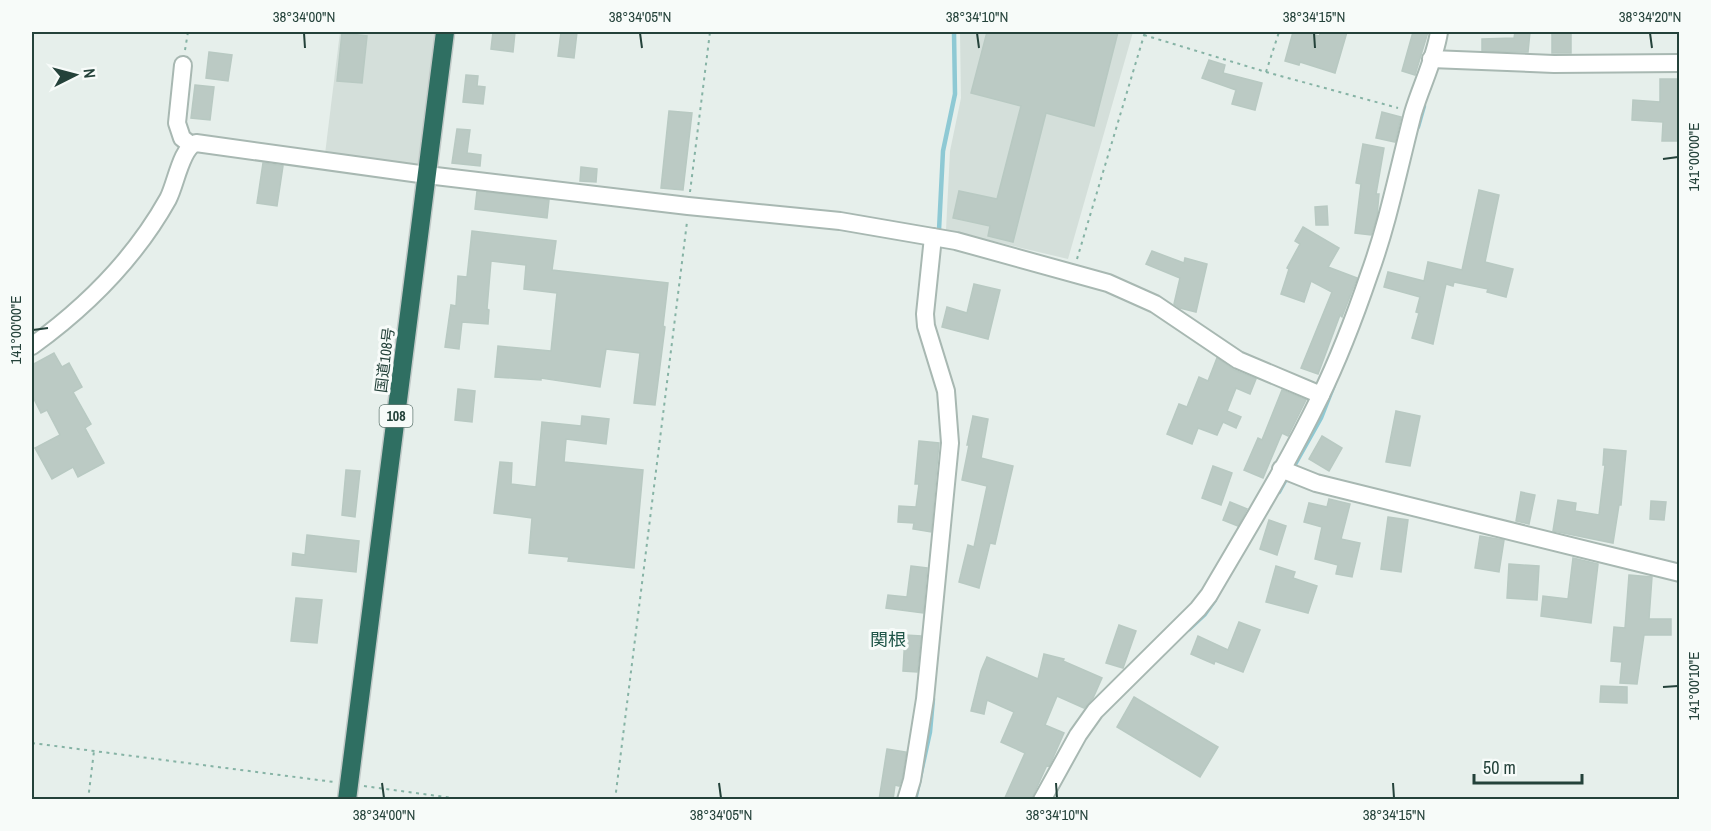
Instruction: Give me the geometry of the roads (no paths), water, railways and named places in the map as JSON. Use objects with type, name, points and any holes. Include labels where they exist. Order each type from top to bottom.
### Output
[{"type":"highway","name":"国道108号","points":[[348,792],[445,32]]},
{"type":"street","points":[[1042,800],[1078,735],[1095,711],[1198,609],[1209,595],[1321,395],[1370,274],[1414,112],[1439,32]]},
{"type":"street","points":[[1431,59],[1554,64],[1680,63]]},
{"type":"street","points":[[183,65],[177,123],[182,138],[191,145]]},
{"type":"street","points":[[32,346],[78,310],[126,261],[168,198],[186,152],[191,145],[196,143],[427,175],[840,222],[933,237],[1128,291],[1155,304],[1238,360],[1321,395]]},
{"type":"street","points":[[906,800],[912,780],[925,699],[950,443],[946,391],[926,326],[925,314],[933,237]]},
{"type":"street","points":[[1281,469],[1316,483],[1680,573]]},
{"type":"waterway","points":[[939,230],[943,151],[955,94],[954,32]]},
{"type":"waterway","points":[[1418,127],[1424,106]]},
{"type":"waterway","points":[[1293,468],[1321,418],[1334,385]]},
{"type":"waterway","points":[[1279,492],[1285,481]]},
{"type":"waterway","points":[[1189,629],[1205,614],[1215,600]]},
{"type":"waterway","points":[[915,800],[930,732],[933,699]]},
{"type":"district","name":"関根","points":[[888,640]]}]
